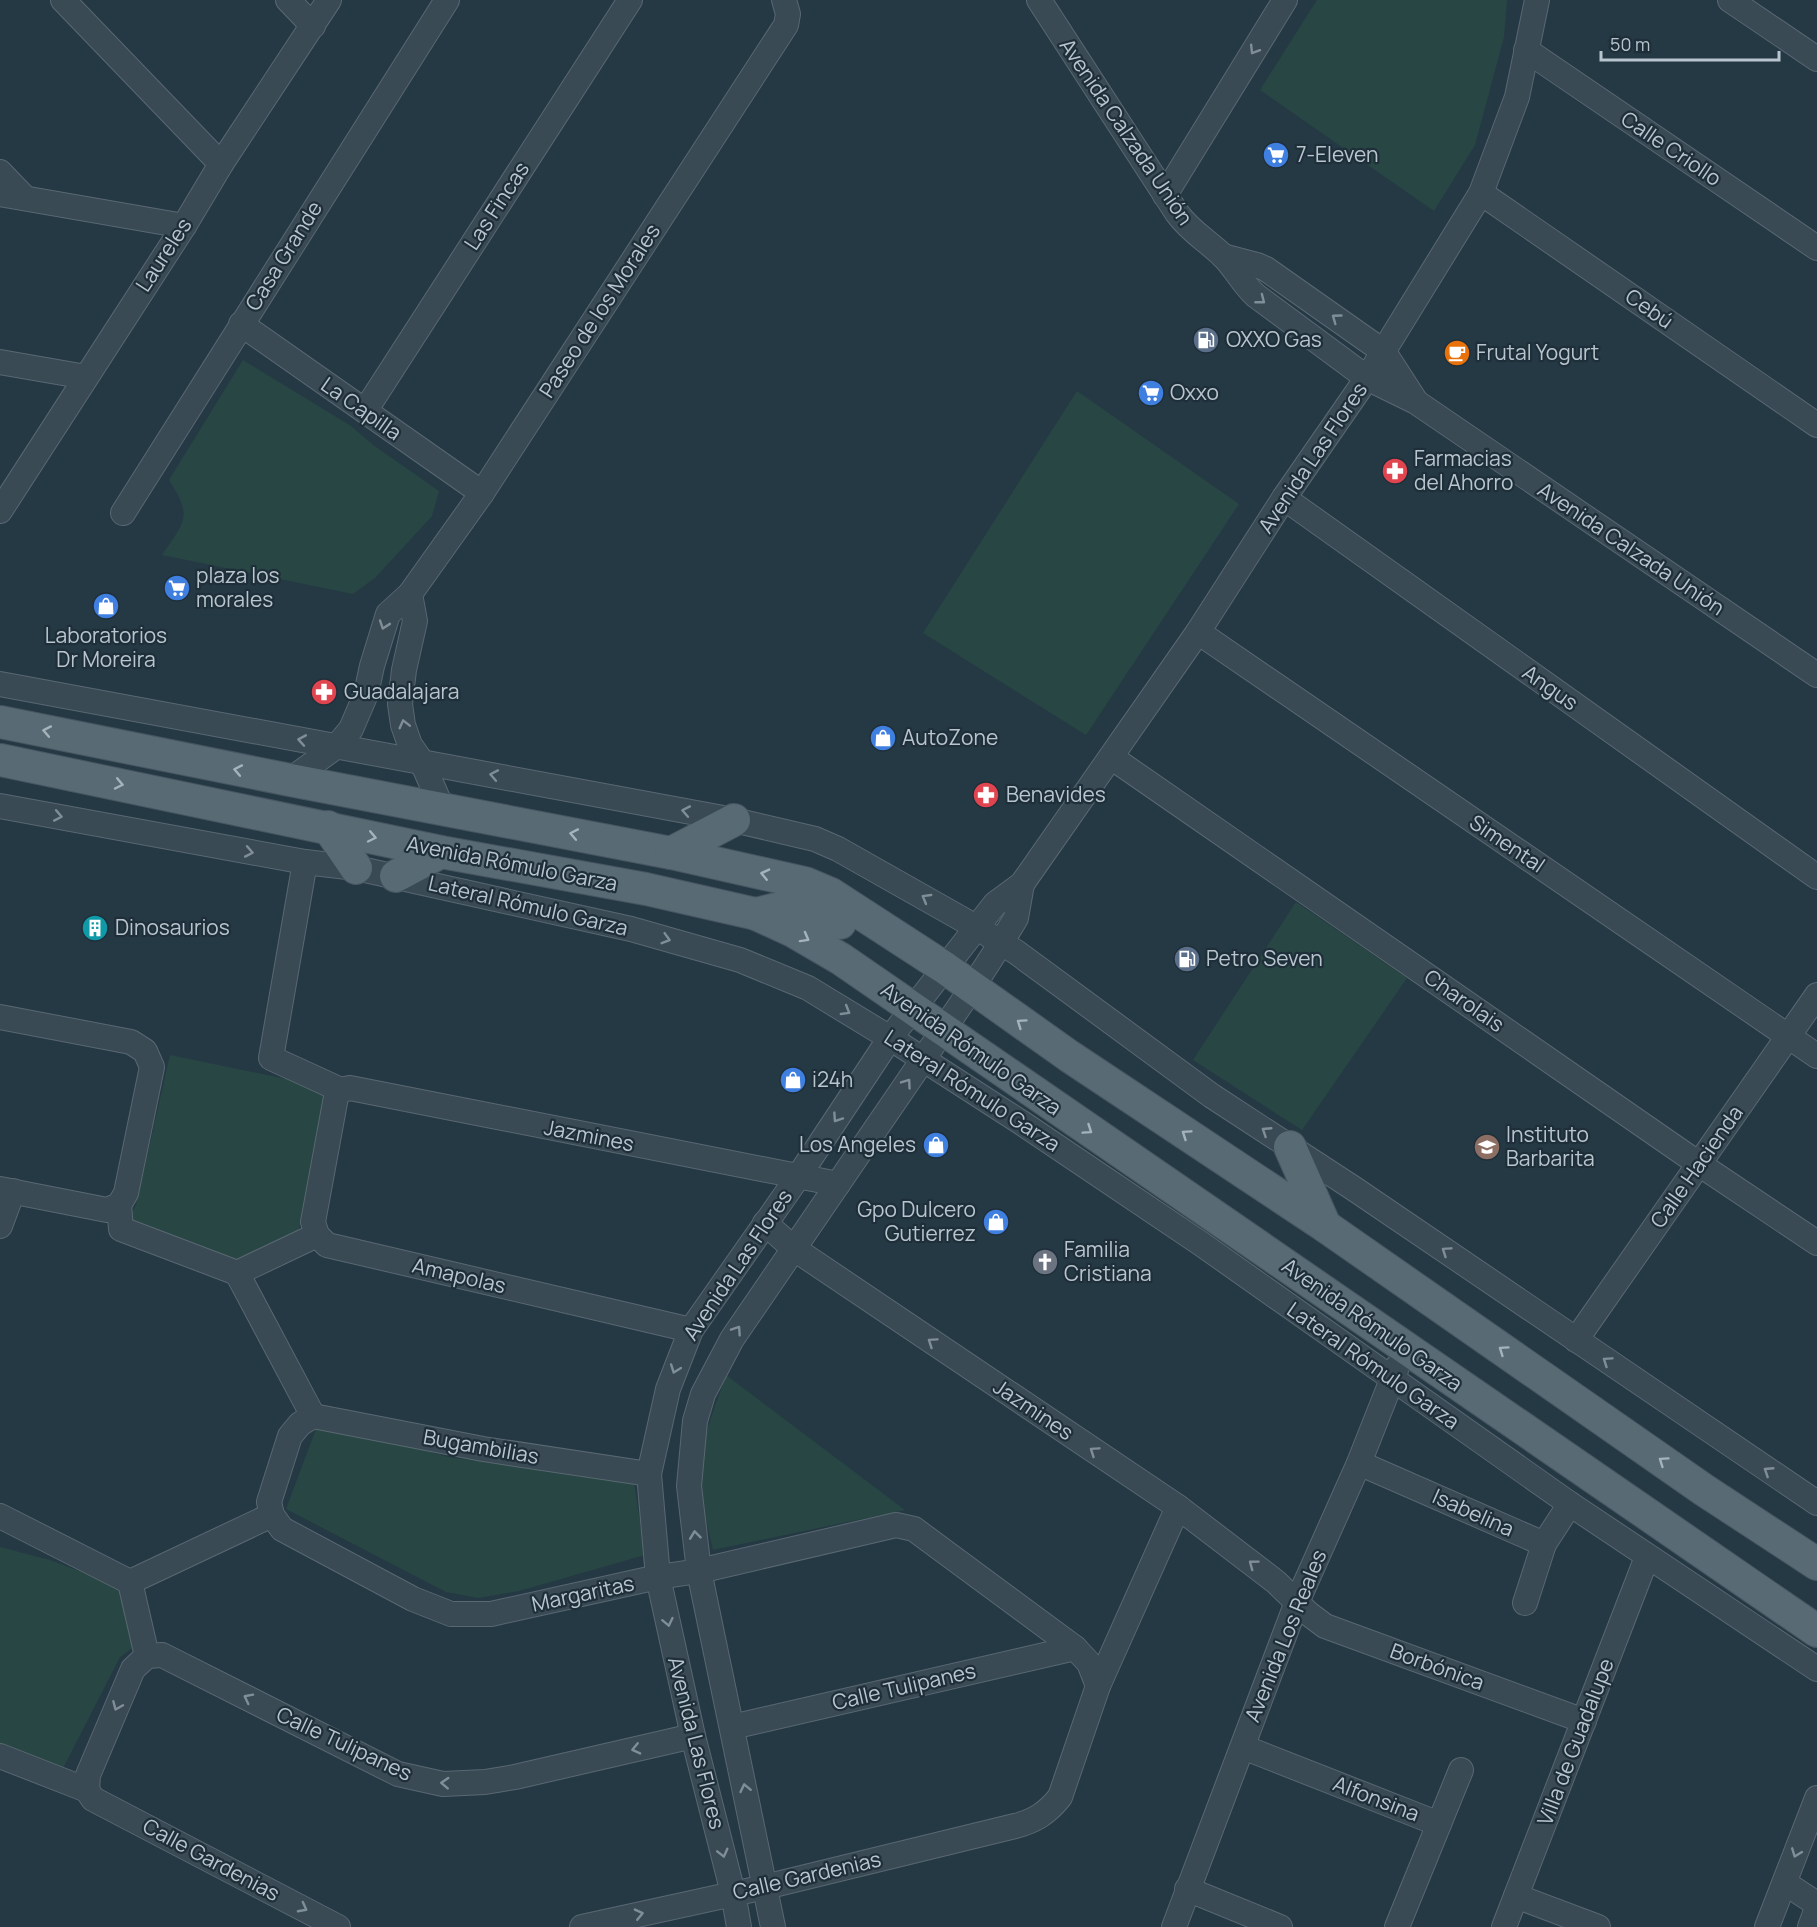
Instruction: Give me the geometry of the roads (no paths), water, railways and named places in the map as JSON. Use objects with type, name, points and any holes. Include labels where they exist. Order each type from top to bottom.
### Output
[{"type":"main road","name":"Avenida Rómulo Garza","points":[[0,722],[670,853],[805,883],[831,894],[940,974],[972,988],[1078,1063],[1325,1226],[1704,1490],[1817,1564]]},
{"type":"main road","name":"Avenida Rómulo Garza","points":[[0,760],[441,852],[646,889],[756,914],[793,931],[833,954],[1817,1631]]},
{"type":"main road","points":[[670,853],[734,820]]},
{"type":"main road","points":[[328,827],[356,868]]},
{"type":"main road","points":[[396,876],[441,852]]},
{"type":"main road","points":[[756,914],[792,905],[814,908],[940,974]]},
{"type":"main road","points":[[1290,1147],[1325,1226]]},
{"type":"main road","points":[[1704,1490],[1740,1526],[1817,1581]]},
{"type":"street","points":[[63,0],[221,164]]},
{"type":"street","points":[[288,0],[313,26]]},
{"type":"street","name":"Laureles","points":[[0,511],[184,226],[221,164],[329,0]]},
{"type":"street","name":"Casa Grande","points":[[123,513],[447,0]]},
{"type":"street","name":"Las Fincas","points":[[365,411],[630,0]]},
{"type":"street","name":"Paseo de los Morales","points":[[290,780],[337,746],[351,729],[366,694],[385,620],[393,608],[410,594],[482,493],[786,25],[788,14],[784,0]]},
{"type":"street","name":"Avenida Calzada Unión","points":[[1039,0],[1189,229],[1223,256],[1254,295],[1367,378],[1416,402],[1817,675]]},
{"type":"street","points":[[1165,195],[1285,0]]},
{"type":"street","name":"Avenida Las Flores","points":[[740,1927],[693,1736],[658,1577],[649,1474],[668,1389],[691,1330],[798,1177],[890,1038],[995,904],[1023,884],[1198,632],[1284,498],[1384,352],[1481,194],[1517,97],[1537,0]]},
{"type":"street","points":[[1730,0],[1817,59]]},
{"type":"street","name":"Calle Criollo","points":[[1526,50],[1817,248]]},
{"type":"street","points":[[0,172],[25,198]]},
{"type":"street","points":[[0,194],[184,226]]},
{"type":"street","name":"Cebú","points":[[1481,194],[1817,425]]},
{"type":"street","name":"Avenida Calzada Unión","points":[[1223,256],[1257,265],[1272,272],[1384,352],[1416,402]]},
{"type":"street","name":"La Capilla","points":[[241,324],[482,493]]},
{"type":"street","points":[[0,363],[86,377]]},
{"type":"street","name":"Angus","points":[[1284,498],[1817,877]]},
{"type":"street","points":[[410,594],[415,621],[404,670],[400,704],[403,725],[410,745],[422,762],[442,808]]},
{"type":"street","name":"Simental","points":[[1198,632],[1817,1056]]},
{"type":"street","points":[[0,684],[734,820],[815,838],[1001,943],[1212,1096],[1817,1503]]},
{"type":"street","name":"Charolais","points":[[1111,757],[1699,1164],[1817,1243]]},
{"type":"street","name":"Lateral Rómulo Garza","points":[[0,806],[305,862],[356,868],[396,876],[631,930],[740,960],[808,988],[1022,1123],[1190,1237],[1647,1557],[1817,1669]]},
{"type":"street","points":[[237,1273],[317,1235],[313,1222],[336,1097],[341,1090],[271,1058],[305,862]]},
{"type":"street","name":"Avenida Las Flores","points":[[773,1927],[699,1571],[689,1486],[694,1421],[703,1394],[732,1338],[944,1030],[1001,943],[1016,918],[1023,884]]},
{"type":"street","name":"Calle Hacienda","points":[[1576,1340],[1817,994]]},
{"type":"street","points":[[0,1017],[131,1042],[145,1051],[152,1067],[126,1193],[119,1205],[120,1229],[237,1273],[313,1416],[300,1424],[290,1436],[269,1502],[273,1515],[130,1582]]},
{"type":"street","name":"Jazmines","points":[[341,1090],[350,1088],[838,1184]]},
{"type":"street","points":[[0,1226],[7,1190],[107,1210],[119,1205]]},
{"type":"street","name":"Jazmines","points":[[765,1223],[793,1248],[1178,1507],[1276,1582],[1297,1602]]},
{"type":"street","name":"Amapolas","points":[[317,1235],[327,1245],[691,1330]]},
{"type":"street","name":"Avenida Los Reales","points":[[1173,1927],[1297,1602],[1359,1463],[1391,1379],[1407,1349]]},
{"type":"street","name":"Bugambilias","points":[[313,1416],[483,1449],[649,1474]]},
{"type":"street","name":"Isabelina","points":[[1359,1463],[1544,1544]]},
{"type":"street","points":[[1525,1604],[1544,1544],[1570,1504]]},
{"type":"street","points":[[1098,1686],[1178,1507]]},
{"type":"street","name":"Margaritas","points":[[273,1515],[282,1529],[413,1599],[451,1614],[491,1614],[658,1577],[699,1571],[897,1525],[914,1529],[1075,1648]]},
{"type":"street","points":[[0,1516],[130,1582]]},
{"type":"street","name":"Villa de Guadalupe","points":[[1504,1927],[1647,1557]]},
{"type":"street","points":[[87,1790],[88,1775],[133,1669],[147,1656],[130,1582]]},
{"type":"street","name":"Borbónica","points":[[1297,1602],[1325,1626],[1584,1721]]},
{"type":"street","points":[[1075,1648],[1089,1663],[1098,1686]]},
{"type":"street","name":"Calle Tulipanes","points":[[732,1727],[1075,1648]]},
{"type":"street","name":"Calle Tulipanes","points":[[147,1656],[162,1655],[398,1774],[443,1784],[484,1782],[515,1777],[693,1736]]},
{"type":"street","name":"Calle Gardenias","points":[[582,1927],[765,1887],[1032,1822],[1048,1811],[1060,1797],[1098,1686]]},
{"type":"street","name":"Alfonsina","points":[[1243,1748],[1439,1824],[1397,1927]]},
{"type":"street","name":"Calle Gardenias","points":[[0,1756],[87,1790],[93,1799],[338,1927]]},
{"type":"street","points":[[1439,1824],[1461,1770]]},
{"type":"street","points":[[1767,1927],[1817,1798]]},
{"type":"street","points":[[1785,1883],[1817,1906],[1810,1927]]},
{"type":"street","points":[[1187,1889],[1280,1927]]},
{"type":"street","points":[[1516,1896],[1598,1927]]},
{"type":"place","name":"7-Eleven","points":[[1276,155]]},
{"type":"place","name":"OXXO Gas","points":[[1206,340]]},
{"type":"place","name":"Frutal Yogurt","points":[[1457,353]]},
{"type":"place","name":"Oxxo","points":[[1151,393]]},
{"type":"place","name":"Farmacias del Ahorro","points":[[1395,471]]},
{"type":"place","name":"plaza los morales","points":[[177,588]]},
{"type":"place","name":"Laboratorios Dr Moreira","points":[[106,606]]},
{"type":"place","name":"Guadalajara","points":[[324,692]]},
{"type":"place","name":"AutoZone","points":[[883,738]]},
{"type":"place","name":"Benavides","points":[[986,795]]},
{"type":"place","name":"Dinosaurios","points":[[95,928]]},
{"type":"place","name":"Petro Seven","points":[[1187,959]]},
{"type":"place","name":"i24h","points":[[793,1080]]},
{"type":"place","name":"Los Angeles","points":[[936,1145]]},
{"type":"place","name":"Instituto Barbarita","points":[[1487,1147]]},
{"type":"place","name":"Gpo Dulcero Gutierrez","points":[[996,1222]]},
{"type":"place","name":"Familia Cristiana","points":[[1045,1262]]}]
